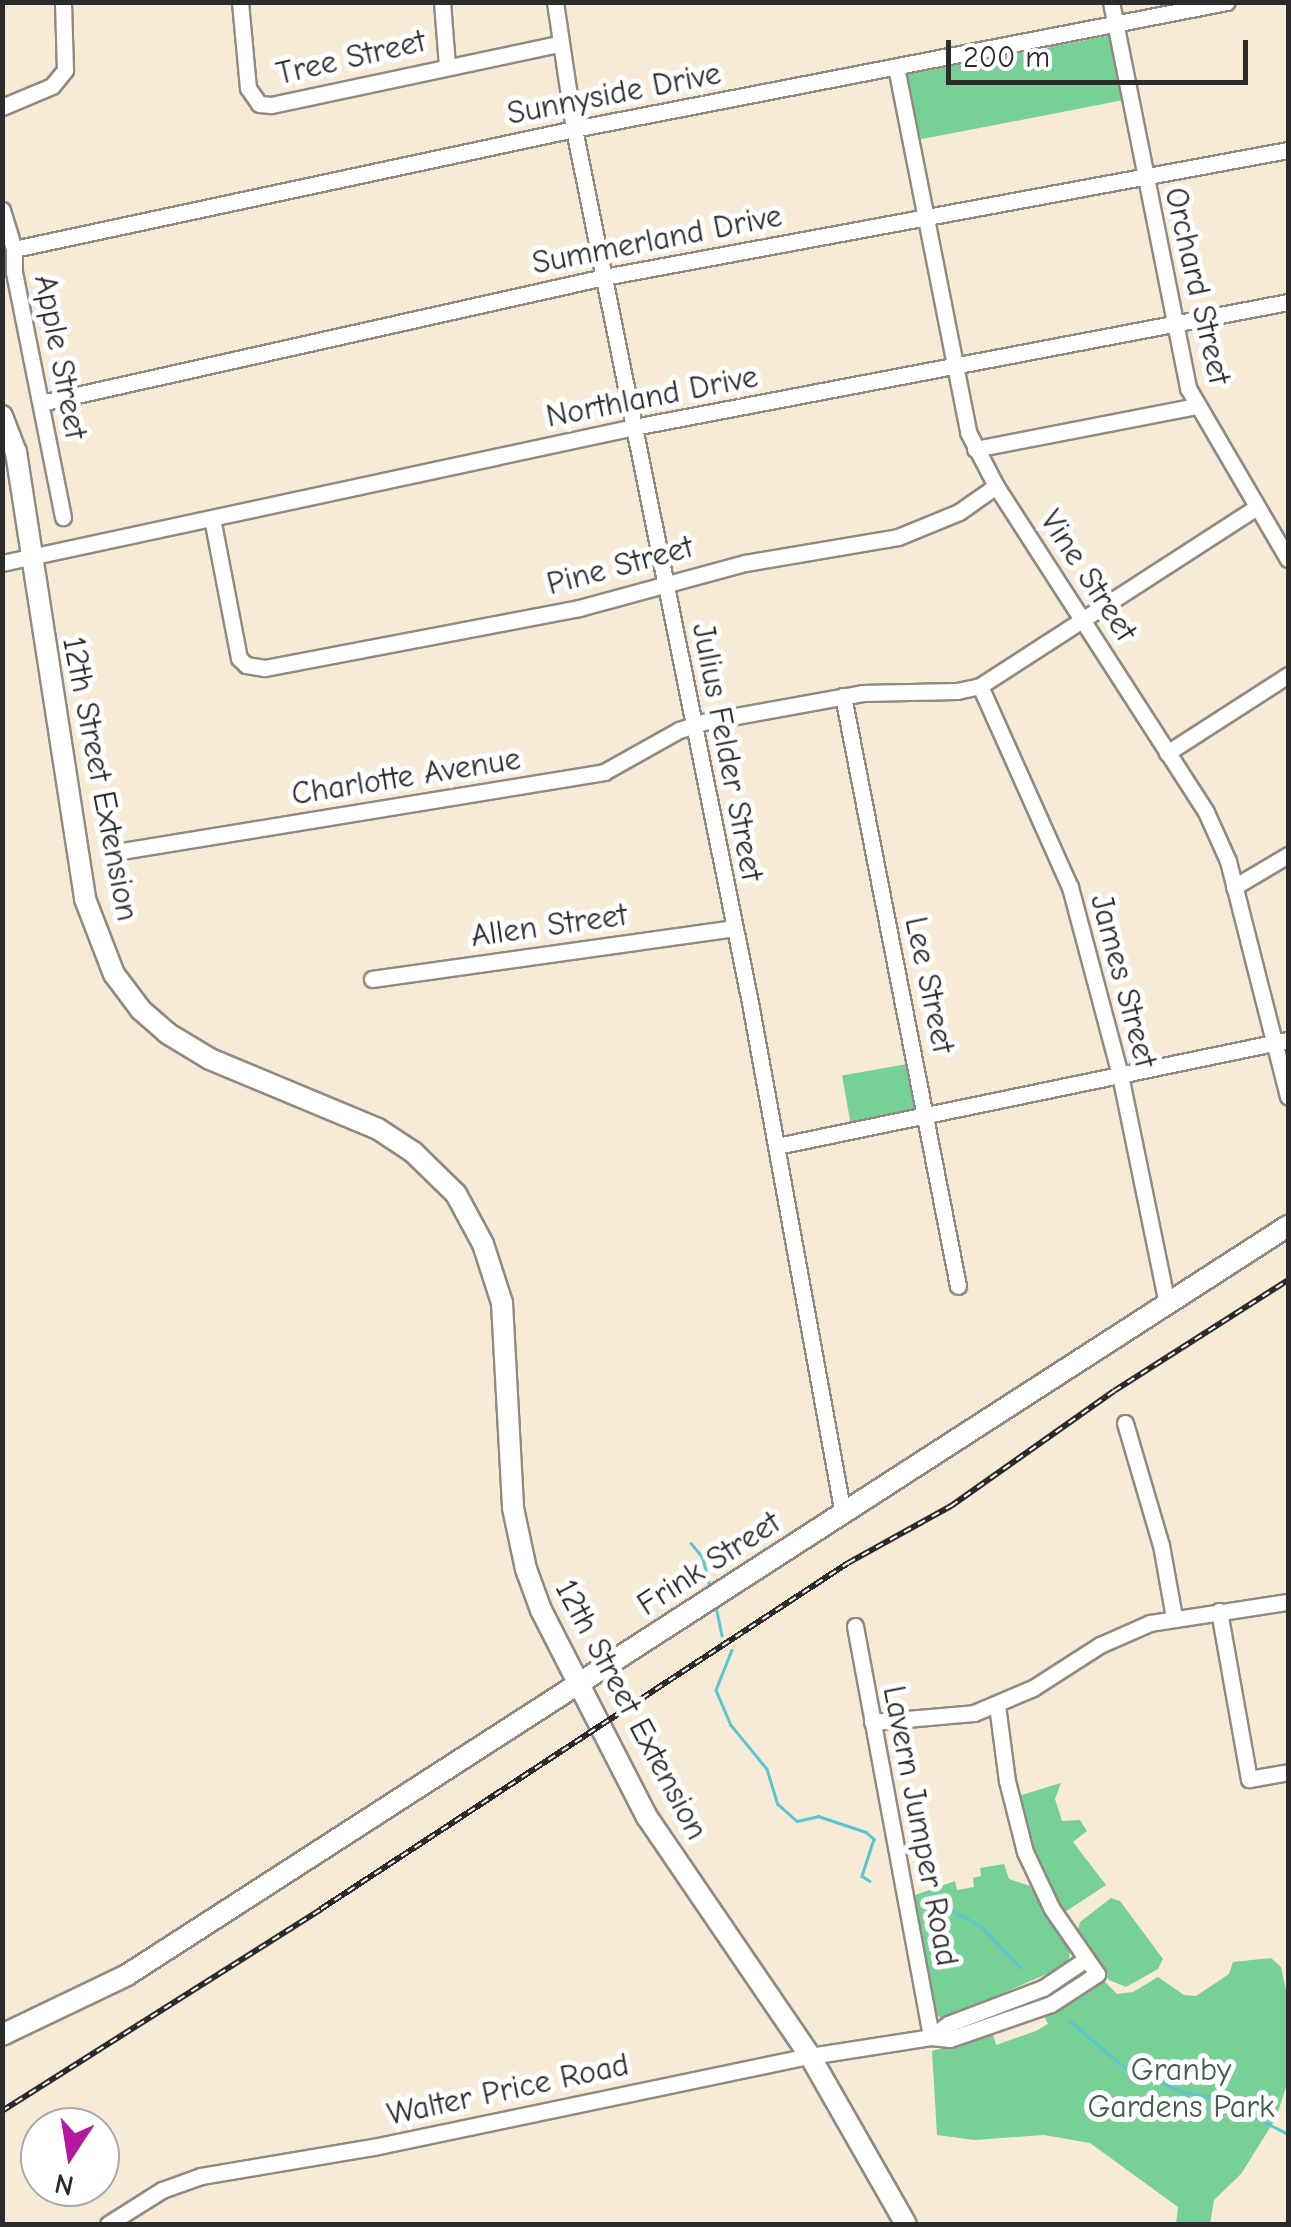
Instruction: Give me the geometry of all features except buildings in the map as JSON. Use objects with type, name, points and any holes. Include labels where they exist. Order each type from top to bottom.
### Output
[{"type":"main road","name":"12th Street Extension","points":[[2,416],[16,452],[84,899],[114,974],[141,1010],[168,1032],[210,1058],[378,1129],[438,1173],[456,1194],[482,1244],[502,1304],[513,1508],[526,1569],[648,1817],[810,2056],[906,2224]]},
{"type":"main road","name":"Frink Street","points":[[2,2035],[127,1975],[1288,1226]]},
{"type":"street","points":[[2,107],[52,86],[65,70],[63,2]]},
{"type":"street","name":"Tree Street","points":[[240,2],[248,88],[259,104],[290,103],[448,65],[559,44]]},
{"type":"street","points":[[442,2],[448,65]]},
{"type":"street","name":"Julius Felder Street","points":[[555,2],[574,128],[777,1146],[843,1514]]},
{"type":"street","name":"Orchard Street","points":[[1111,2],[1173,324],[1196,406],[1288,559]]},
{"type":"street","name":"Sunnyside Drive","points":[[14,249],[574,128],[1227,2]]},
{"type":"street","name":"Vine Street","points":[[896,67],[952,366],[962,414],[975,449],[1206,812],[1234,887],[1282,1042],[1288,1096]]},
{"type":"street","name":"Summerland Drive","points":[[41,403],[604,276],[1144,173],[1288,150]]},
{"type":"street","name":"Apple Street","points":[[2,210],[14,249],[14,272],[62,517]]},
{"type":"street","name":"Northland Drive","points":[[2,563],[634,427],[1288,302]]},
{"type":"street","points":[[975,449],[1196,406]]},
{"type":"street","name":"Pine Street","points":[[212,518],[239,658],[246,666],[265,668],[579,608],[745,563],[898,537],[960,512],[996,486]]},
{"type":"street","points":[[980,686],[1257,507]]},
{"type":"street","points":[[1167,753],[1288,675]]},
{"type":"street","name":"Charlotte Avenue","points":[[116,852],[604,772],[692,724],[843,696],[980,686]]},
{"type":"street","name":"James Street","points":[[980,686],[1070,887],[1120,1075],[1167,1304]]},
{"type":"street","name":"Lee Street","points":[[843,696],[958,1286]]},
{"type":"street","points":[[1234,887],[1288,854]]},
{"type":"street","name":"Allen Street","points":[[372,979],[734,928]]},
{"type":"street","points":[[777,1146],[927,1112],[1282,1042]]},
{"type":"street","points":[[1125,1423],[1153,1513],[1174,1617]]},
{"type":"street","points":[[872,1722],[957,1716],[998,1706],[1100,1645],[1174,1617],[1288,1602]]},
{"type":"street","points":[[1219,1611],[1249,1779],[1288,1772]]},
{"type":"street","name":"Lavern Jumper Road","points":[[855,1626],[931,2037]]},
{"type":"street","points":[[931,2037],[948,2024],[1043,1988],[1086,1959],[1052,1909],[1026,1852],[1006,1781],[998,1706]]},
{"type":"street","name":"Walter Price Road","points":[[108,2224],[162,2190],[200,2176],[373,2146],[810,2056],[931,2037],[950,2039],[1017,2019],[1051,2004],[1097,1974],[1086,1959]]},
{"type":"green space","points":[[1112,35],[1125,100],[915,141],[902,76]]},
{"type":"green space","points":[[913,1063],[921,1109],[850,1122],[842,1076]]},
{"type":"green space","points":[[1061,1783],[1055,1799],[1062,1821],[1080,1820],[1087,1831],[1073,1842],[1106,1885],[1065,1912],[1036,1863],[1018,1796]]},
{"type":"green space","points":[[1004,1864],[1009,1879],[1030,1886],[1070,1952],[1069,1959],[1064,1966],[943,2020],[936,2014],[915,1895],[955,1881],[957,1890],[974,1887],[973,1878],[981,1876],[980,1868]]},
{"type":"green space","points":[[1111,1898],[1120,1901],[1163,1959],[1158,1969],[1126,1987],[1109,1980],[1077,1933],[1080,1922]]},
{"type":"green space","name":"Granby Gardens Park","points":[[1271,1958],[1281,1967],[1286,1990],[1288,2081],[1276,2118],[1241,2174],[1214,2200],[1210,2224],[1176,2224],[1178,2207],[1090,2143],[1044,2135],[974,2140],[937,2135],[932,2051],[993,2034],[996,2045],[1036,2031],[1048,2024],[1041,2009],[1097,1974],[1117,1994],[1133,1992],[1158,1977],[1184,1995],[1196,1996],[1229,1974],[1233,1962]]},
{"type":"waterway","points":[[691,1543],[703,1558],[711,1589]]},
{"type":"waterway","points":[[716,1607],[722,1635]]},
{"type":"waterway","points":[[732,1650],[716,1690],[731,1725],[767,1769],[778,1804],[797,1821],[818,1816],[866,1832],[874,1839],[862,1876],[870,1881]]},
{"type":"waterway","points":[[925,1905],[951,1910],[981,1926],[1021,1968]]},
{"type":"waterway","points":[[1070,2021],[1124,2067],[1183,2092],[1218,2098],[1288,2134]]},
{"type":"railway","points":[[2,2111],[321,1909],[848,1563],[951,1506],[1114,1391],[1288,1280]]}]
